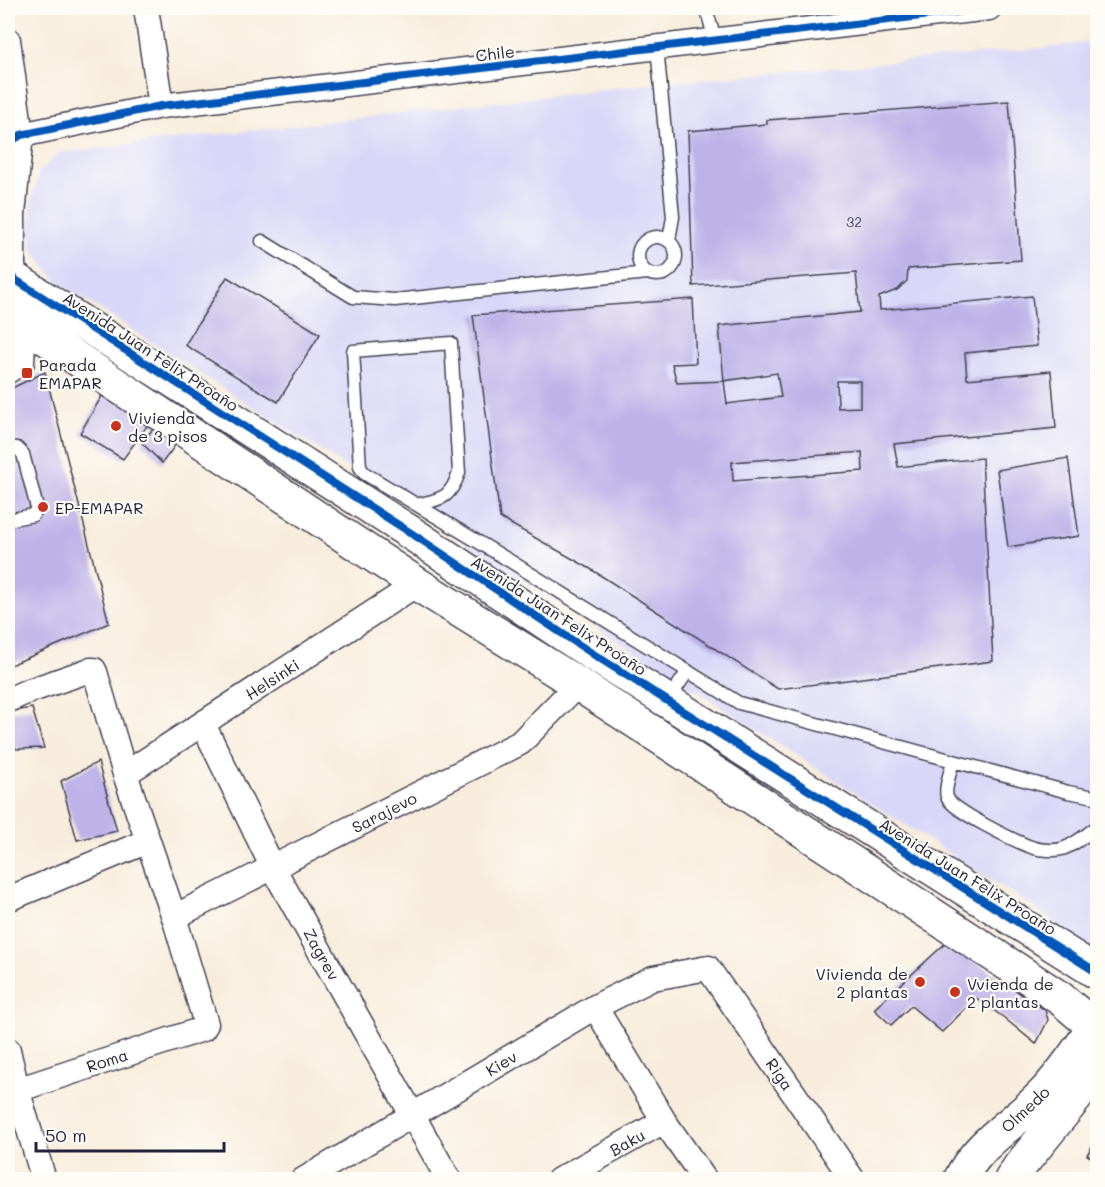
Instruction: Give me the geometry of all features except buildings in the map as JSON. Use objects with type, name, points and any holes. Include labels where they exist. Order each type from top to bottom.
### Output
[{"type":"street","points":[[146,8],[161,106]]},
{"type":"street","name":"Chile","points":[[14,139],[161,106],[989,8]]},
{"type":"street","points":[[8,40],[14,139],[10,277],[22,362],[8,371]]},
{"type":"street","name":"Avenida Juan Felix Proaño","points":[[10,277],[411,533],[593,654],[1098,973]]},
{"type":"street","points":[[16,318],[417,584],[578,684],[1060,998],[1092,1025]]},
{"type":"street","name":"Helsinki","points":[[125,774],[417,584]]},
{"type":"street","points":[[8,700],[94,670],[125,774],[174,917]]},
{"type":"street","name":"Sarajevo","points":[[174,917],[520,743],[578,684]]},
{"type":"street","name":"Zagrev","points":[[203,724],[273,868],[449,1179]]},
{"type":"street","points":[[8,899],[148,841]]},
{"type":"street","name":"Roma","points":[[12,1091],[205,1027],[174,917]]},
{"type":"street","name":"Kiev","points":[[303,1179],[595,1007],[653,978],[708,968]]},
{"type":"street","name":"Riga","points":[[708,968],[853,1179]]},
{"type":"street","points":[[595,1007],[664,1121],[705,1179]]},
{"type":"street","name":"Olmedo","points":[[960,1179],[982,1147],[1046,1092],[1068,1065],[1092,1025]]},
{"type":"street","points":[[8,1050],[12,1091],[44,1179]]},
{"type":"street","points":[[1011,1179],[1098,1070]]},
{"type":"street","name":"Baku","points":[[559,1179],[664,1121]]},
{"type":"lane","points":[[706,8],[715,40]]},
{"type":"lane","points":[[657,47],[673,217],[669,240]]},
{"type":"lane","points":[[262,241],[353,297],[395,300],[647,273],[664,275],[673,267],[677,256],[669,240],[651,238],[641,246],[638,257],[642,269],[647,273]]},
{"type":"lane","points":[[417,505],[445,498],[455,485],[459,473],[451,343],[353,351],[360,467],[364,473],[740,703],[1068,792],[1098,796]]},
{"type":"lane","points":[[8,448],[17,448],[23,454],[37,508],[33,515],[8,520]]},
{"type":"lane","points":[[667,701],[688,671]]},
{"type":"lane","points":[[953,761],[945,794],[948,801],[963,813],[1014,839],[1037,849],[1062,849],[1098,826]]},
{"type":"shaded area","points":[[1097,41],[1097,954],[1030,905],[56,281],[31,248],[31,202],[39,172],[59,153],[641,85]]},
{"type":"cycle path","points":[[8,143],[21,135],[161,106],[989,8]]},
{"type":"cycle path","points":[[8,275],[411,533],[593,654],[1098,973]]},
{"type":"place","name":"Parada EMAPAR","points":[[27,373]]},
{"type":"place","name":"Vivienda de 3 pisos","points":[[116,426]]},
{"type":"place","name":"EP-EMAPAR","points":[[43,507]]},
{"type":"place","name":"Vivienda de 2 plantas","points":[[920,982]]},
{"type":"place","name":"Vvienda de 2 plantas","points":[[955,992]]}]
